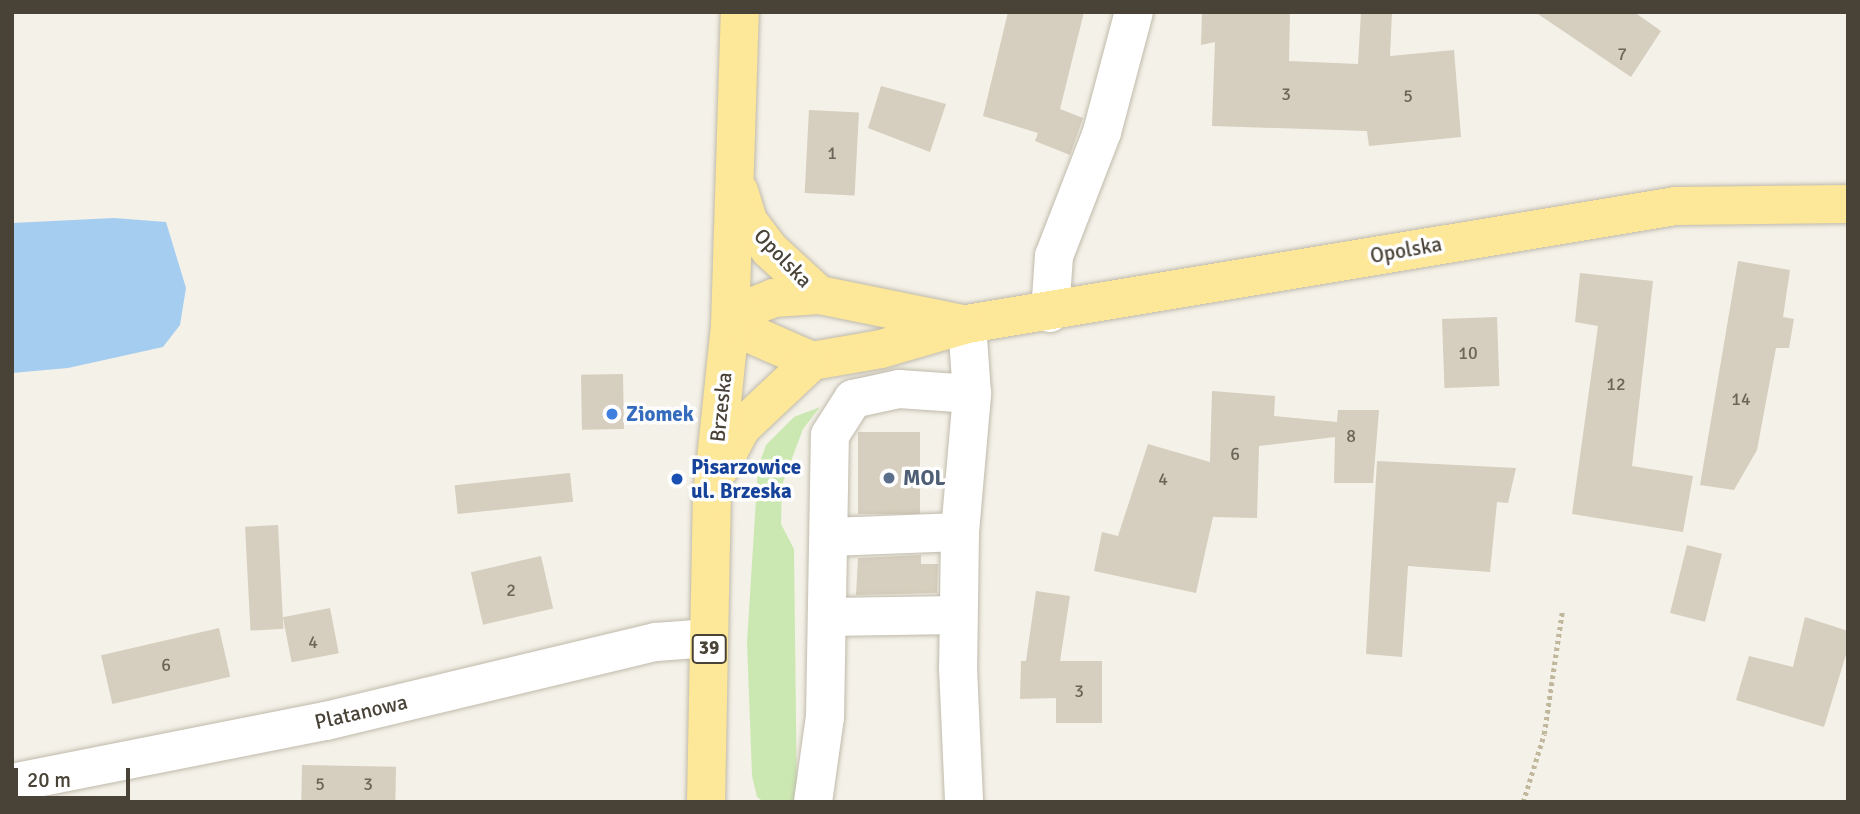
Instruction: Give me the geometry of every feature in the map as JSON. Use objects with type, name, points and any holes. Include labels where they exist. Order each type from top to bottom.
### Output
[{"type":"main road","name":"Brzeska","points":[[706,802],[712,497],[730,325],[737,180],[740,12]]},
{"type":"main road","name":"Opolska","points":[[737,180],[748,221],[783,264],[819,295]]},
{"type":"main road","name":"Opolska","points":[[812,360],[881,349],[967,324],[1050,313],[1675,206],[1848,204]]},
{"type":"main road","name":"Opolska","points":[[730,325],[749,308],[774,298],[819,295],[967,324]]},
{"type":"main road","points":[[712,497],[722,460],[741,428],[812,360],[730,325]]},
{"type":"street","points":[[1050,313],[1054,256],[1102,132],[1134,12]]},
{"type":"street","points":[[964,802],[957,615],[960,532],[972,394],[967,324]]},
{"type":"street","points":[[813,802],[825,717],[830,435],[853,398],[899,389],[972,394]]},
{"type":"street","points":[[830,537],[960,532]]},
{"type":"street","points":[[828,617],[957,615]]},
{"type":"street","name":"Platanowa","points":[[12,783],[326,722],[656,642],[709,638]]},
{"type":"path","points":[[1523,802],[1544,734],[1562,612]]},
{"type":"green space","points":[[820,407],[803,429],[782,485],[781,524],[794,549],[797,802],[764,802],[757,797],[752,776],[747,642],[758,467],[766,445],[794,417]]},
{"type":"water","points":[[114,218],[166,222],[186,288],[180,325],[163,347],[68,368],[12,373],[12,223]]},
{"type":"building","points":[[1008,12],[1084,12],[1060,109],[1083,118],[1070,155],[1035,141],[1038,133],[983,116]]},
{"type":"building","points":[[1202,12],[1290,12],[1289,61],[1358,64],[1361,12],[1392,12],[1390,56],[1454,50],[1461,137],[1369,146],[1367,131],[1212,126],[1215,42],[1201,45]]},
{"type":"building","points":[[1535,12],[1634,12],[1661,31],[1631,77]]},
{"type":"building","points":[[881,86],[946,104],[930,152],[868,128]]},
{"type":"building","points":[[809,110],[859,113],[855,196],[805,193]]},
{"type":"building","points":[[1738,261],[1790,270],[1783,317],[1794,319],[1789,348],[1776,348],[1757,450],[1734,490],[1700,485]]},
{"type":"building","points":[[1580,273],[1653,281],[1632,466],[1693,476],[1683,532],[1572,514],[1598,326],[1575,322]]},
{"type":"building","points":[[1497,317],[1499,386],[1444,388],[1442,319]]},
{"type":"building","points":[[623,374],[624,429],[582,430],[581,375]]},
{"type":"building","points":[[1212,391],[1275,396],[1274,416],[1337,422],[1338,410],[1379,410],[1373,483],[1334,483],[1335,437],[1259,446],[1257,518],[1213,517],[1196,593],[1094,571],[1102,532],[1118,536],[1148,444],[1210,462]]},
{"type":"building","name":"MOL","points":[[858,432],[920,432],[920,514],[858,514]]},
{"type":"building","points":[[1377,461],[1516,468],[1508,503],[1497,502],[1490,572],[1408,566],[1402,657],[1366,654]]},
{"type":"building","points":[[570,473],[573,502],[458,514],[455,485]]},
{"type":"building","points":[[278,525],[283,629],[250,631],[245,527]]},
{"type":"building","points":[[1687,545],[1722,554],[1705,622],[1670,613]]},
{"type":"building","points":[[921,555],[921,564],[938,564],[937,593],[856,595],[858,558]]},
{"type":"building","points":[[541,556],[553,609],[483,625],[471,572]]},
{"type":"building","points":[[1036,591],[1070,596],[1060,661],[1102,661],[1102,723],[1056,723],[1056,698],[1020,699],[1021,661],[1026,661]]},
{"type":"building","points":[[330,608],[339,653],[292,662],[283,617]]},
{"type":"building","points":[[1805,617],[1848,631],[1848,648],[1824,727],[1736,700],[1749,656],[1793,667]]},
{"type":"building","points":[[219,628],[230,677],[112,704],[101,655]]},
{"type":"building","points":[[302,765],[396,767],[395,802],[301,802]]},
{"type":"place","name":"Ziomek","points":[[612,414]]},
{"type":"place","name":"MOL","points":[[889,478]]},
{"type":"place","name":"Pisarzowice ul. Brzeska","points":[[677,479]]}]
